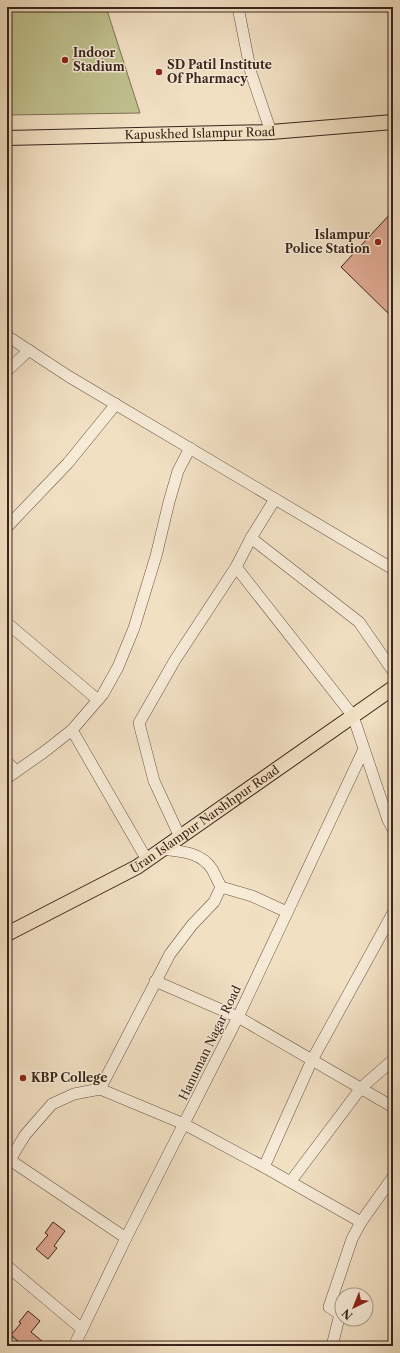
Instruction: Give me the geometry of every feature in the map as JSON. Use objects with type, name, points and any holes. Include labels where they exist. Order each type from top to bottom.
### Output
[{"type":"main road","name":"Kapuskhed Islampur Road","points":[[7,138],[271,132],[393,122]]},
{"type":"main road","name":"Uran Islampur Narshhpur Road","points":[[7,934],[147,860],[393,688]]},
{"type":"street","points":[[238,7],[252,73],[271,132]]},
{"type":"street","points":[[7,336],[68,376],[393,569]]},
{"type":"street","points":[[7,370],[29,350]]},
{"type":"street","points":[[7,528],[68,463],[116,404]]},
{"type":"street","points":[[7,762],[12,774],[44,752],[72,730],[103,694],[118,667],[134,628],[156,556],[178,471],[190,448]]},
{"type":"street","points":[[180,837],[154,781],[139,723],[175,660],[236,567],[251,538],[275,499]]},
{"type":"street","points":[[251,538],[359,622],[393,671]]},
{"type":"street","points":[[236,567],[353,716],[388,820],[393,829]]},
{"type":"street","points":[[7,623],[98,700]]},
{"type":"street","points":[[72,730],[147,860]]},
{"type":"street","name":"Hanuman Nagar Road","points":[[74,1346],[126,1238],[238,1017],[364,750]]},
{"type":"street","points":[[162,849],[187,852],[200,858],[211,868],[221,887],[252,896],[287,912]]},
{"type":"street","points":[[100,1089],[170,954],[192,925],[214,902],[221,887]]},
{"type":"street","points":[[264,1166],[312,1060],[393,913]]},
{"type":"street","points":[[155,981],[238,1017],[393,1107]]},
{"type":"street","points":[[290,1181],[361,1088],[393,1060]]},
{"type":"street","points":[[126,1238],[8,1160],[25,1135],[52,1104],[74,1094],[100,1089],[184,1124],[264,1166],[361,1222]]},
{"type":"street","points":[[332,1346],[340,1314],[329,1307],[352,1239],[361,1222],[393,1177]]},
{"type":"street","points":[[7,1266],[82,1329]]},
{"type":"street","points":[[7,1342],[14,1346]]},
{"type":"green space","name":"Indoor Stadium","points":[[7,7],[106,7],[140,113],[7,115]]},
{"type":"building","name":"Islampur Police Station","points":[[393,211],[393,318],[341,267]]},
{"type":"building","points":[[53,1222],[65,1231],[54,1246],[57,1248],[48,1259],[36,1249],[48,1235],[45,1233]]},
{"type":"building","points":[[28,1311],[40,1321],[31,1332],[48,1346],[21,1346],[11,1335],[21,1323],[19,1322]]},
{"type":"place","name":"Indoor Stadium","points":[[65,60]]},
{"type":"place","name":"SD Patil Institute Of Pharmacy","points":[[159,72]]},
{"type":"place","name":"Islampur Police Station","points":[[378,242]]},
{"type":"place","name":"KBP College","points":[[23,1078]]}]
